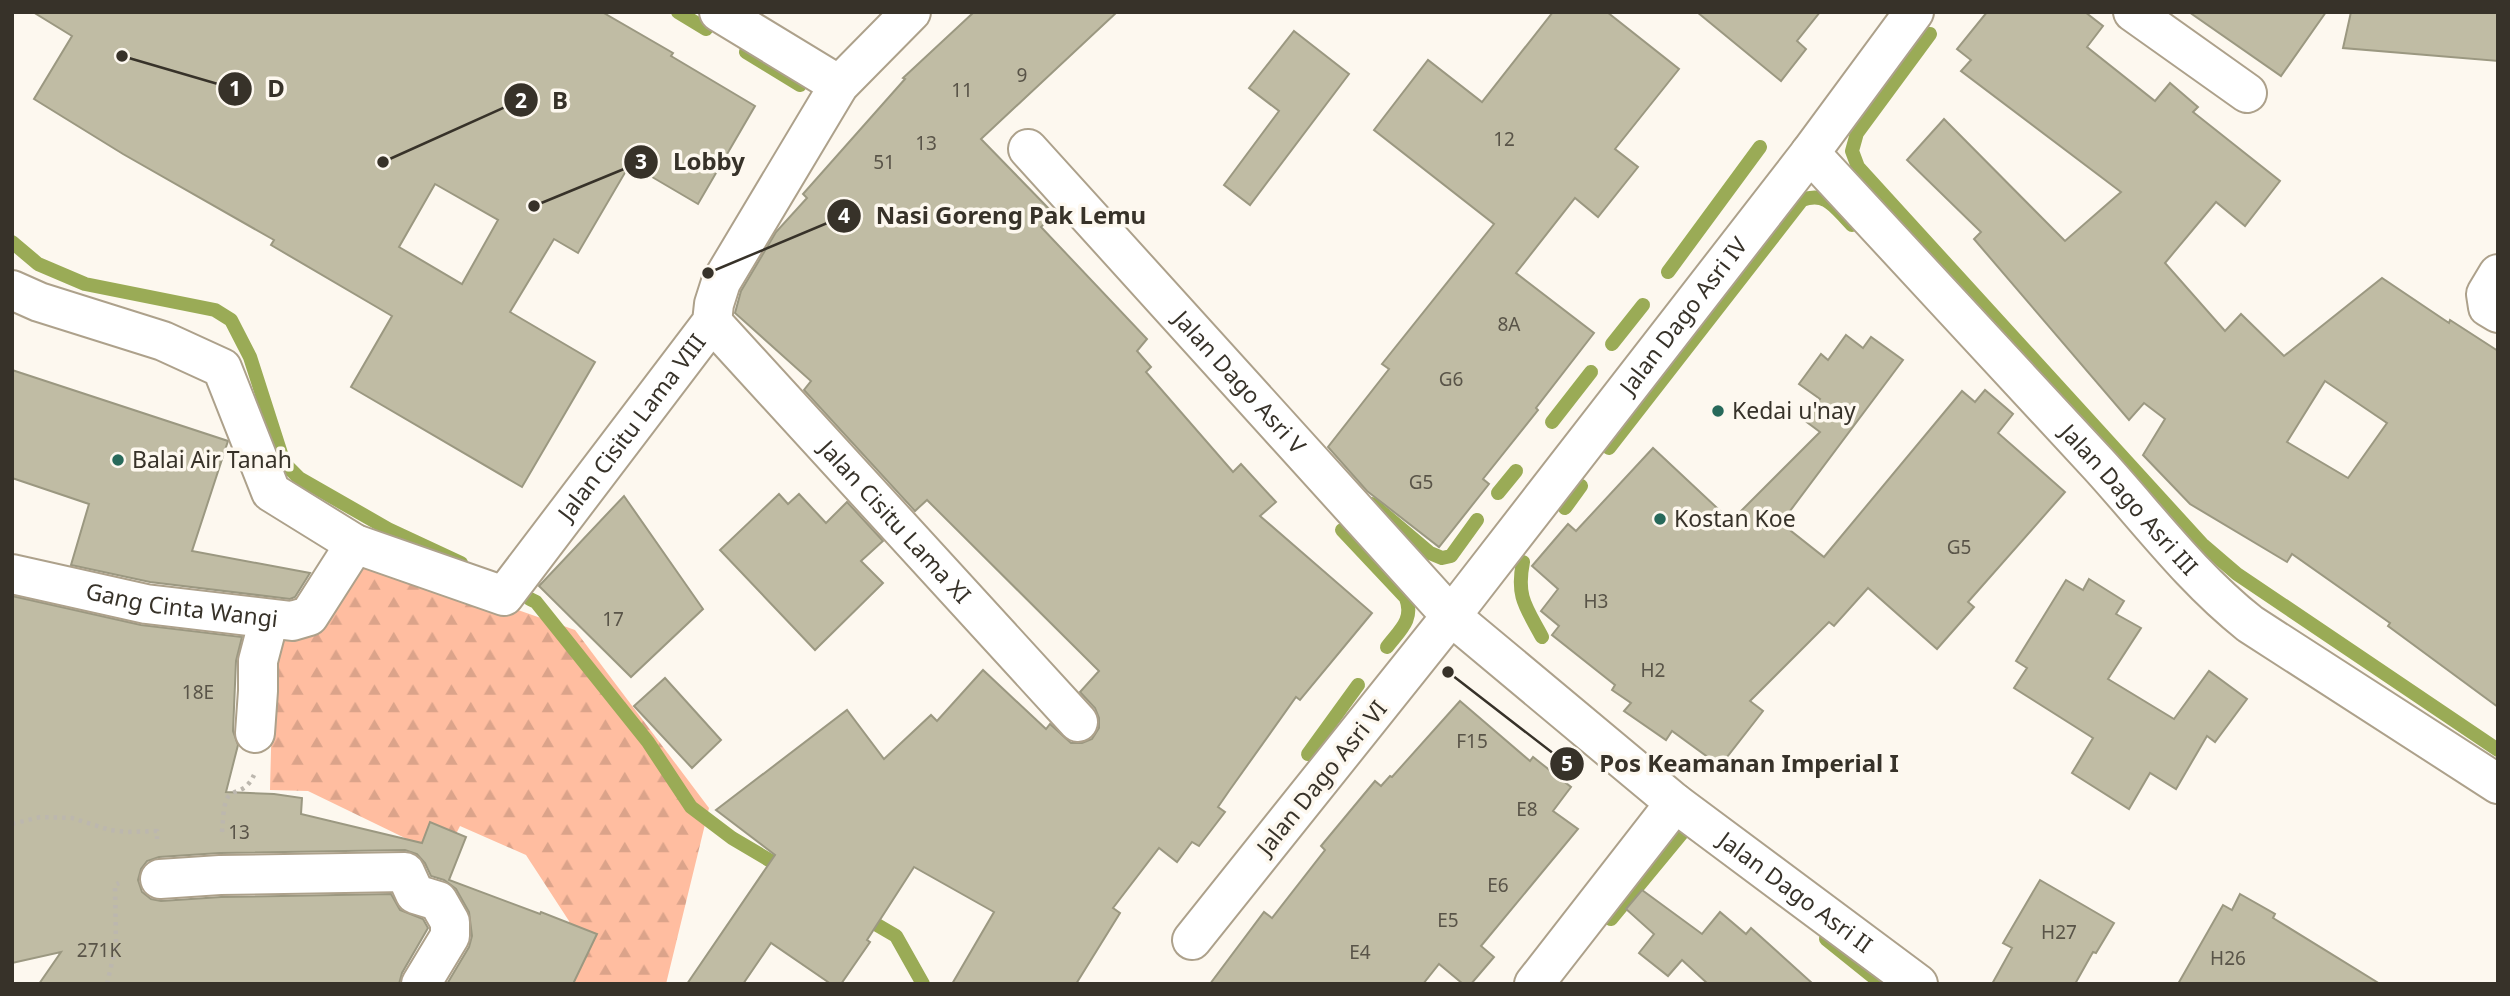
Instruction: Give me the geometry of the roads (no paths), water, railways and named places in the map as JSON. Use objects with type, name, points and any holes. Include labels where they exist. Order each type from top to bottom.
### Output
[{"type":"street","points":[[719,12],[839,85]]},
{"type":"street","name":"Jalan Cisitu Lama VIII","points":[[355,544],[504,596],[712,322],[721,282],[839,85],[911,12]]},
{"type":"street","name":"Jalan Dago Asri IV","points":[[1451,616],[1810,153],[1914,12]]},
{"type":"street","points":[[2133,12],[2247,93]]},
{"type":"street","name":"Jalan Dago Asri V","points":[[1028,149],[1451,616],[1675,803]]},
{"type":"street","name":"Jalan Dago Asri III","points":[[1810,153],[2221,601],[2250,624],[2498,784]]},
{"type":"street","points":[[2498,274],[2486,295],[2488,307],[2498,313]]},
{"type":"street","points":[[12,290],[39,302],[163,341],[222,369],[271,492],[355,544]]},
{"type":"street","name":"Jalan Cisitu Lama XI","points":[[712,322],[1078,722]]},
{"type":"street","name":"Gang Cinta Wangi","points":[[12,574],[146,604],[292,621],[309,616],[355,544]]},
{"type":"street","name":"Jalan Dago Asri VI","points":[[1192,940],[1451,616]]},
{"type":"street","points":[[256,751],[258,660],[269,619]]},
{"type":"street","points":[[1534,984],[1675,803]]},
{"type":"street","name":"Jalan Dago Asri II","points":[[1675,803],[1917,984]]},
{"type":"street","points":[[160,879],[220,875],[405,872],[415,894],[438,901],[450,922],[450,936],[421,984]]},
{"type":"waterway","points":[[678,12],[706,29]]},
{"type":"waterway","points":[[1930,34],[1857,133],[1852,151],[1858,167],[2202,544],[2237,574],[2498,750]]},
{"type":"waterway","points":[[746,52],[800,85]]},
{"type":"waterway","points":[[1668,272],[1760,147]]},
{"type":"waterway","points":[[1609,448],[1802,200],[1824,199],[1852,225]]},
{"type":"waterway","points":[[12,242],[38,264],[85,284],[215,310],[231,320],[250,357],[284,463],[299,478],[388,529],[461,563]]},
{"type":"waterway","points":[[1612,344],[1643,305]]},
{"type":"waterway","points":[[1552,422],[1591,372]]},
{"type":"waterway","points":[[1498,493],[1516,471]]},
{"type":"waterway","points":[[1565,508],[1581,486]]},
{"type":"waterway","points":[[1372,504],[1430,553],[1442,558],[1451,556],[1477,520]]},
{"type":"waterway","points":[[1342,530],[1406,598],[1407,619],[1387,647]]},
{"type":"waterway","points":[[1523,562],[1521,584],[1524,601],[1542,637]]},
{"type":"waterway","points":[[530,599],[536,602],[648,742],[691,807],[732,838],[786,870]]},
{"type":"waterway","points":[[1308,754],[1358,685]]},
{"type":"waterway","points":[[1611,919],[1687,827],[1694,834]]},
{"type":"waterway","points":[[860,915],[896,936],[923,984]]},
{"type":"waterway","points":[[1826,939],[1882,984]]},
{"type":"place","name":"D","points":[[122,56]]},
{"type":"place","name":"B","points":[[383,162]]},
{"type":"place","name":"Lobby","points":[[534,206]]},
{"type":"place","name":"Nasi Goreng Pak Lemu","points":[[708,273]]},
{"type":"place","name":"Kedai u'nay","points":[[1718,411]]},
{"type":"place","name":"Balai Air Tanah","points":[[118,460]]},
{"type":"place","name":"Kostan Koe","points":[[1660,519]]},
{"type":"place","name":"Pos Keamanan Imperial I","points":[[1448,672]]}]
